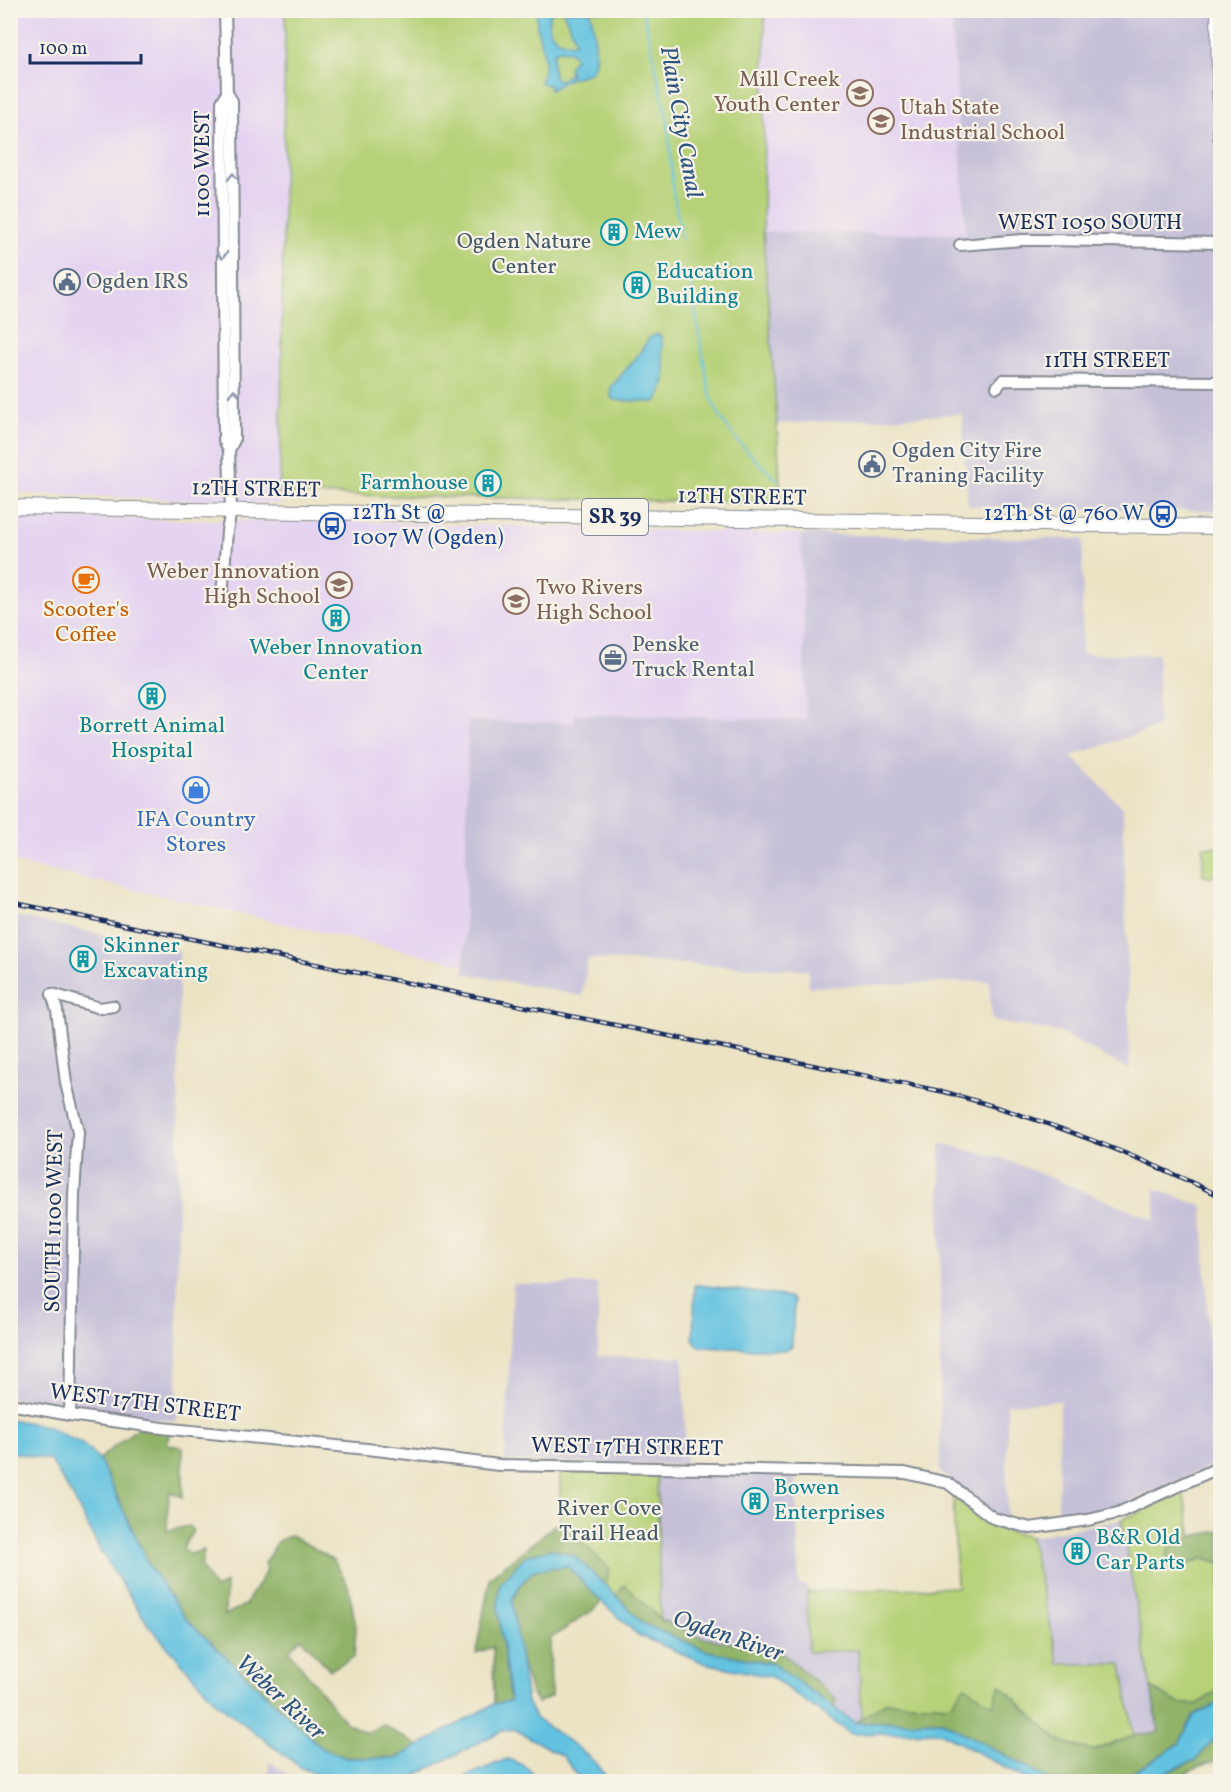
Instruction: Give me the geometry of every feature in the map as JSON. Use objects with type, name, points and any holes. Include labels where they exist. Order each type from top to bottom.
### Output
[{"type":"main road","points":[[1218,10],[1221,138]]},
{"type":"main road","name":"12TH STREET","points":[[10,507],[1221,527]]},
{"type":"street","name":"1100 WEST","points":[[222,598],[227,531],[231,511],[229,450],[234,440],[229,419],[232,101],[227,93],[225,10]]},
{"type":"street","name":"WEST 1050 SOUTH","points":[[960,245],[1038,240],[1221,243]]},
{"type":"street","name":"11TH STREET","points":[[997,387],[1003,380],[1221,382]]},
{"type":"street","name":"SOUTH 1100 WEST","points":[[70,1415],[74,1194],[78,1132],[66,1083],[57,1010],[52,994],[75,1001]]},
{"type":"street","points":[[57,1010],[75,1001],[99,1008],[113,1006]]},
{"type":"street","name":"WEST 17TH STREET","points":[[10,1404],[162,1428],[499,1465],[905,1473],[948,1483],[993,1518],[1030,1528],[1088,1520],[1118,1513],[1221,1467]]},
{"type":"shaded area","points":[[11,11],[285,11],[280,504],[11,493]]},
{"type":"shaded area","name":"Mill Creek Youth Center","points":[[765,11],[951,11],[966,234],[763,232]]},
{"type":"shaded area","points":[[951,11],[1220,11],[1220,511],[968,506],[962,414],[777,424],[763,232],[966,234]]},
{"type":"shaded area","points":[[11,516],[380,522],[801,534],[806,720],[575,714],[575,723],[468,721],[464,964],[11,862]]},
{"type":"shaded area","points":[[801,534],[1083,539],[1082,654],[1158,654],[1158,727],[1071,756],[1123,808],[1130,1070],[1058,1032],[992,1021],[989,981],[808,987],[808,970],[588,959],[582,996],[464,973],[468,721],[574,723],[575,714],[806,720]]},
{"type":"shaded area","points":[[10,915],[179,951],[177,1421],[11,1398]]},
{"type":"shaded area","points":[[940,1143],[1004,1159],[1155,1220],[1155,1189],[1203,1206],[1211,1466],[1115,1508],[1058,1519],[1060,1401],[1007,1404],[1007,1517],[996,1515],[940,1472]]},
{"type":"shaded area","points":[[513,1284],[598,1284],[598,1356],[683,1357],[686,1465],[505,1461]]},
{"type":"shaded area","points":[[657,1473],[796,1475],[799,1585],[807,1586],[808,1651],[858,1650],[862,1718],[855,1723],[834,1708],[836,1699],[781,1652],[703,1638],[660,1619]]},
{"type":"shaded area","points":[[1121,1520],[1159,1732],[1134,1736],[1122,1664],[1059,1665],[1030,1537]]},
{"type":"shaded area","points":[[269,1761],[294,1779],[300,1781],[269,1781]]},
{"type":"green space","name":"Ogden Nature Center","points":[[285,11],[765,11],[763,232],[781,503],[279,494]]},
{"type":"green space","points":[[1203,847],[1220,847],[1220,876],[1203,876]]},
{"type":"green space","points":[[137,1428],[169,1432],[168,1445],[183,1447],[183,1497],[169,1492],[167,1531],[189,1526],[193,1531],[183,1548],[189,1554],[204,1550],[201,1567],[215,1589],[226,1583],[225,1615],[245,1605],[267,1570],[264,1563],[278,1541],[291,1535],[334,1560],[348,1585],[356,1627],[354,1657],[330,1670],[301,1638],[289,1651],[345,1722],[366,1733],[383,1725],[419,1746],[397,1758],[347,1758],[323,1749],[186,1619],[151,1569],[99,1459]]},
{"type":"green space","name":"River Cove Trail Head","points":[[560,1471],[657,1473],[660,1619],[644,1624],[573,1555],[560,1552]]},
{"type":"green space","points":[[1183,1492],[1192,1537],[1173,1540],[1182,1567],[1204,1558],[1220,1563],[1220,1689],[1198,1704],[1179,1704],[1151,1688],[1121,1520]]},
{"type":"green space","points":[[953,1496],[994,1527],[1030,1537],[1059,1664],[1122,1664],[1134,1736],[1092,1751],[1058,1740],[1001,1686],[993,1705],[885,1702],[862,1718],[858,1650],[808,1652],[807,1592],[957,1587]]},
{"type":"green space","points":[[560,1521],[610,1570],[605,1585],[573,1555],[550,1549],[498,1608],[510,1701],[494,1704],[493,1647],[476,1653],[490,1577]]},
{"type":"green space","points":[[1220,1531],[1220,1563],[1204,1558],[1182,1567],[1166,1558],[1172,1540]]},
{"type":"green space","points":[[567,1566],[601,1601],[596,1608],[550,1639],[551,1696],[538,1703],[531,1693],[519,1654],[512,1600],[520,1585],[534,1570]]},
{"type":"green space","points":[[625,1585],[660,1619],[703,1638],[781,1652],[836,1699],[834,1708],[773,1664],[707,1651],[644,1624],[616,1595]]},
{"type":"green space","points":[[1000,1685],[1058,1740],[1092,1751],[1134,1736],[1159,1732],[1151,1688],[1180,1704],[1198,1704],[1220,1689],[1220,1702],[1194,1715],[1179,1744],[1120,1781],[1052,1781],[942,1721],[855,1723],[885,1702],[950,1705],[965,1686],[993,1705]]},
{"type":"green space","points":[[1220,1732],[1220,1759],[1168,1781],[1144,1782],[1196,1760]]},
{"type":"water","points":[[537,11],[553,11],[548,22],[552,34],[559,40],[573,44],[574,36],[563,11],[590,11],[595,50],[592,70],[568,79],[550,90],[550,86],[540,82],[544,55]],"holes":[[[569,51],[575,59],[570,64],[571,74],[556,80],[553,66],[554,52]]]},
{"type":"water","points":[[657,334],[662,340],[665,366],[663,387],[658,399],[655,402],[614,400],[611,397],[611,387],[636,358],[650,337]]},
{"type":"water","points":[[695,1285],[790,1297],[794,1302],[792,1346],[785,1350],[699,1347],[693,1340]]},
{"type":"water","name":"Weber River","points":[[10,1419],[46,1426],[82,1444],[99,1459],[151,1569],[186,1619],[323,1749],[347,1758],[397,1758],[494,1704],[510,1701],[498,1608],[500,1584],[525,1556],[550,1549],[573,1555],[644,1624],[707,1651],[773,1664],[855,1723],[942,1721],[1052,1781],[1029,1781],[940,1732],[851,1734],[771,1677],[704,1663],[638,1635],[567,1566],[534,1570],[520,1585],[512,1600],[527,1702],[535,1718],[577,1747],[598,1765],[607,1781],[581,1781],[564,1757],[514,1729],[502,1731],[400,1781],[331,1781],[300,1767],[218,1704],[149,1626],[101,1552],[73,1497],[50,1460],[11,1452]]},
{"type":"water","points":[[1220,1702],[1220,1732],[1196,1760],[1144,1781],[1120,1781],[1179,1744],[1194,1715]]},
{"type":"water","points":[[507,1759],[524,1766],[536,1781],[455,1781]]},
{"type":"waterway","name":"Plain City Canal","points":[[643,10],[668,122],[673,191],[682,239]]},
{"type":"waterway","name":"Plain City Canal","points":[[690,283],[710,395],[715,408],[739,442],[778,481]]},
{"type":"railway","points":[[10,902],[945,1092],[1017,1113],[1085,1137],[1220,1196]]},
{"type":"place","name":"Mill Creek Youth Center","points":[[860,93]]},
{"type":"place","name":"Utah State Industrial School","points":[[881,121]]},
{"type":"place","name":"Mew","points":[[614,232]]},
{"type":"place","name":"Ogden IRS","points":[[67,282]]},
{"type":"place","name":"Education Building","points":[[637,285]]},
{"type":"place","name":"Ogden City Fire Traning Facility","points":[[872,464]]},
{"type":"place","name":"Farmhouse","points":[[488,483]]},
{"type":"place","name":"12Th St @ 760 W","points":[[1163,514]]},
{"type":"place","name":"12Th St @ 1007 W (Ogden)","points":[[332,526]]},
{"type":"place","name":"Scooter's Coffee","points":[[86,580]]},
{"type":"place","name":"Weber Innovation High School","points":[[339,585]]},
{"type":"place","name":"Two Rivers High School","points":[[516,601]]},
{"type":"place","name":"Weber Innovation Center","points":[[336,618]]},
{"type":"place","name":"Penske Truck Rental","points":[[613,658]]},
{"type":"place","name":"Borrett Animal Hospital","points":[[152,696]]},
{"type":"place","name":"IFA Country Stores","points":[[196,790]]},
{"type":"place","name":"Skinner Excavating","points":[[83,959]]},
{"type":"place","name":"Bowen Enterprises","points":[[755,1501]]},
{"type":"place","name":"B&R Old Car Parts","points":[[1077,1551]]},
{"type":"water label","name":"Ogden River","points":[[728,1637]]}]
